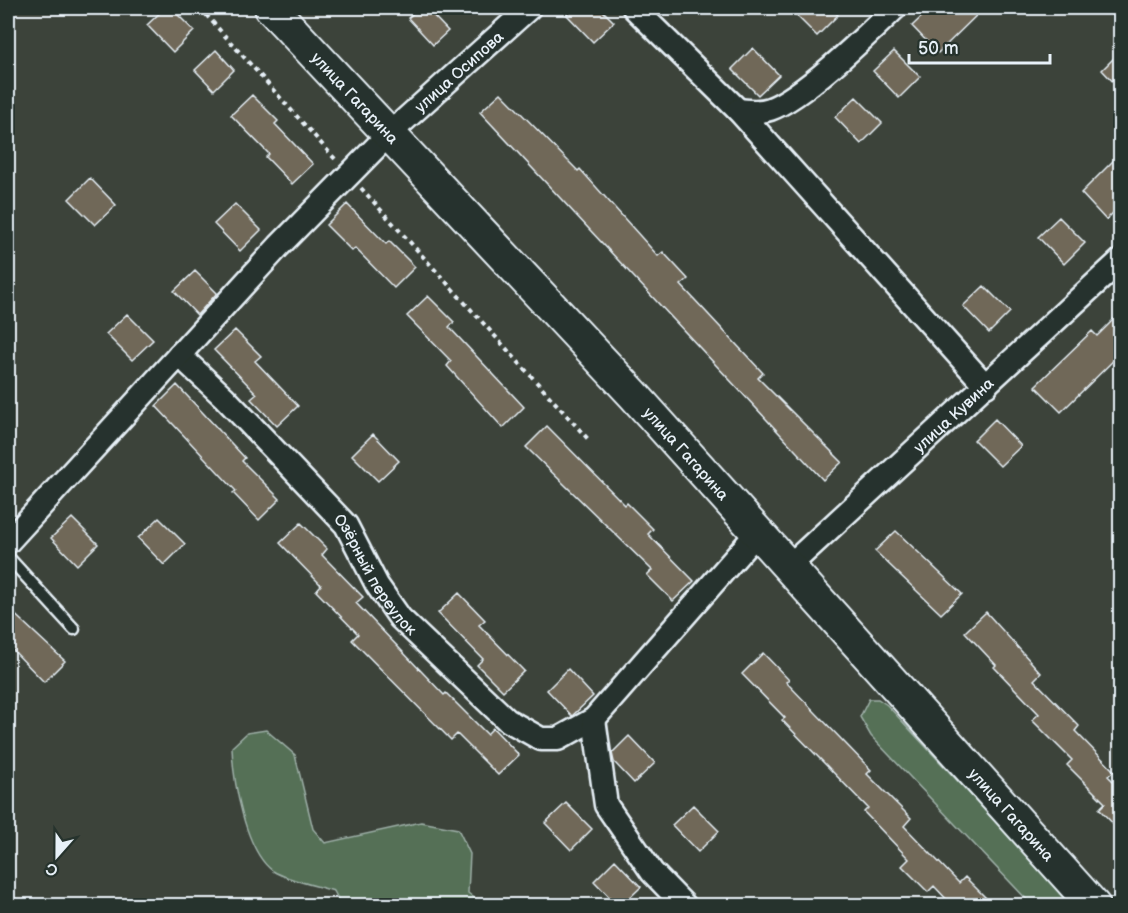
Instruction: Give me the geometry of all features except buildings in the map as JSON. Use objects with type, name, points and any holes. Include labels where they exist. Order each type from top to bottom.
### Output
[{"type":"main road","name":"улица Гагарина","points":[[272,8],[633,394],[787,568],[1094,906]]},
{"type":"street","name":"улица Осипова","points":[[8,542],[178,355],[389,134],[529,8]]},
{"type":"street","points":[[634,8],[738,110],[986,386]]},
{"type":"street","points":[[738,110],[754,112],[770,109],[790,98],[868,35],[895,8]]},
{"type":"street","name":"улица Кувина","points":[[787,568],[1120,261]]},
{"type":"street","name":"Озёрный переулок","points":[[178,355],[224,398],[345,525],[377,585],[400,618],[507,720],[541,739],[558,739],[594,719],[757,533]]},
{"type":"street","points":[[594,719],[606,805],[652,873],[685,906]]},
{"type":"lane","points":[[8,557],[74,629]]},
{"type":"path","points":[[200,8],[588,439]]},
{"type":"green space","points":[[869,699],[878,699],[887,705],[1073,905],[1032,905],[871,736],[860,717]]},
{"type":"green space","points":[[266,730],[295,755],[313,829],[325,843],[421,822],[458,829],[470,854],[468,893],[483,905],[341,905],[334,891],[294,880],[273,871],[255,848],[242,814],[232,747],[247,733]]}]
